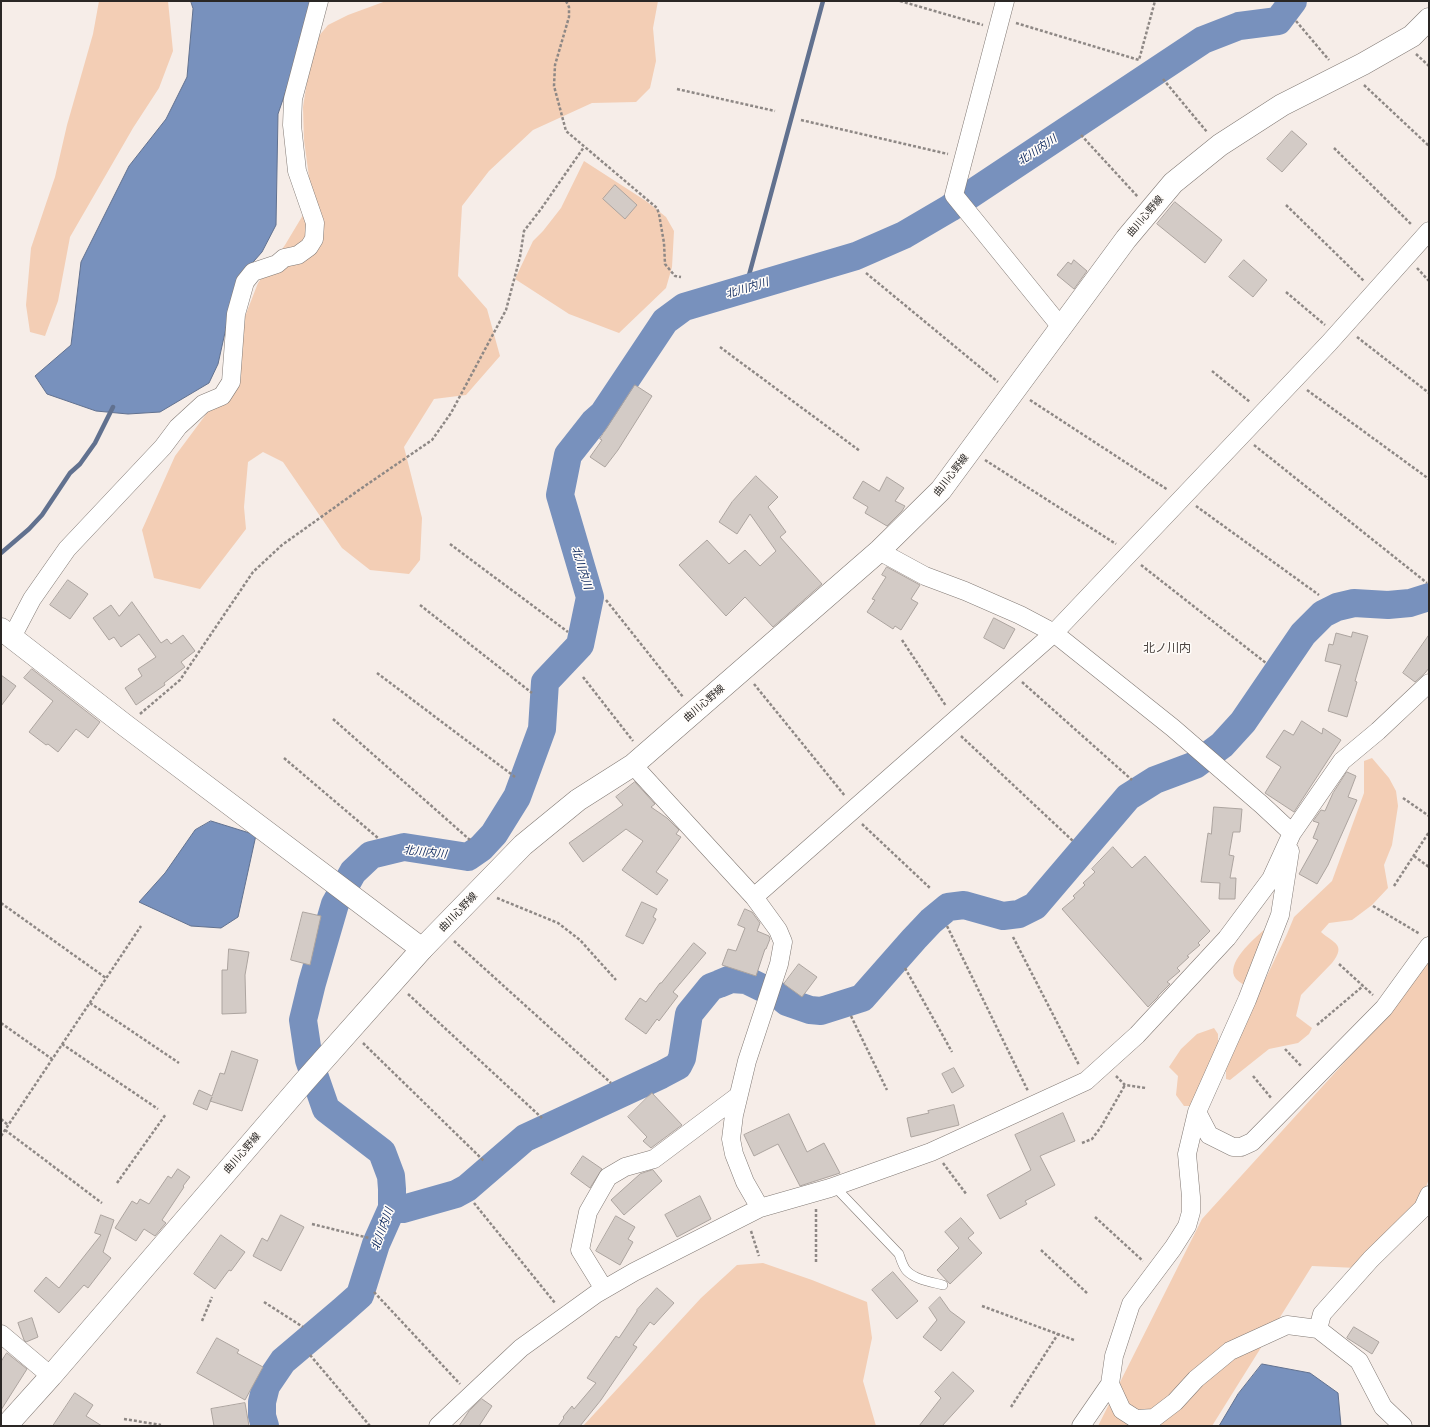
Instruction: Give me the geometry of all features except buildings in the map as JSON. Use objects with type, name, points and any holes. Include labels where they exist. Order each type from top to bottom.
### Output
[{"type":"main road","name":"曲川心野線","points":[[11,1424],[302,1083],[422,949],[523,845],[578,800],[633,765],[879,551],[941,490],[1126,239],[1174,183],[1220,145],[1282,104],[1363,64],[1412,36],[1429,19]]},
{"type":"main road","points":[[5,636],[422,949]]},
{"type":"street","points":[[5,636],[67,549],[163,447],[178,427],[203,404],[222,396],[231,382],[236,314],[245,282],[253,272],[277,264],[284,258],[298,255],[309,247],[314,239],[315,224],[297,171],[292,125],[293,99],[319,1]]},
{"type":"street","points":[[1006,1],[954,195],[1061,327]]},
{"type":"street","points":[[754,897],[1054,633],[1329,343],[1421,228]]},
{"type":"street","points":[[879,551],[925,576],[965,591],[1020,615],[1054,633],[1173,728],[1292,833]]},
{"type":"street","points":[[438,1426],[521,1348],[604,1289],[634,1272],[760,1208],[835,1187],[931,1152],[1086,1081],[1137,1035],[1227,938],[1271,879],[1292,833],[1342,761],[1378,731],[1429,683]]},
{"type":"street","points":[[633,765],[754,897],[778,930],[783,942],[779,964],[747,1061],[734,1115],[731,1139],[734,1154],[745,1182],[760,1208]]},
{"type":"street","points":[[1081,1426],[1110,1384],[1114,1356],[1131,1304],[1173,1248],[1187,1226],[1191,1212],[1191,1197],[1187,1154],[1197,1112],[1247,1000],[1280,915],[1292,833]]},
{"type":"street","points":[[1197,1112],[1209,1135],[1233,1147],[1241,1147],[1252,1142],[1384,1008],[1427,942]]},
{"type":"street","points":[[604,1289],[580,1250],[588,1212],[608,1177],[625,1167],[654,1159],[738,1096]]},
{"type":"street","points":[[1318,1329],[1322,1314],[1371,1258],[1423,1208],[1429,1195]]},
{"type":"street","points":[[1110,1384],[1122,1410],[1136,1419],[1154,1418],[1175,1402],[1196,1379],[1230,1351],[1287,1324],[1318,1329],[1359,1361],[1383,1407],[1403,1426]]},
{"type":"street","points":[[1,1334],[51,1376]]},
{"type":"lane","points":[[835,1187],[899,1254],[903,1266],[908,1272],[920,1278],[943,1285]]},
{"type":"path","points":[[566,1],[569,7],[570,18],[555,64],[554,86],[566,131],[657,208],[663,236],[665,264],[675,276],[681,277]]},
{"type":"path","points":[[900,1],[987,26]]},
{"type":"path","points":[[1015,23],[1139,60],[1155,1]]},
{"type":"path","points":[[1296,21],[1330,61]]},
{"type":"path","points":[[1412,51],[1429,66]]},
{"type":"path","points":[[1163,79],[1209,134]]},
{"type":"path","points":[[1363,84],[1429,146]]},
{"type":"path","points":[[677,89],[775,111]]},
{"type":"path","points":[[801,120],[950,155]]},
{"type":"path","points":[[1081,135],[1142,202]]},
{"type":"path","points":[[126,726],[180,680],[253,572],[282,545],[432,440],[451,413],[506,310],[520,257],[524,231],[584,147]]},
{"type":"path","points":[[1334,148],[1421,228]]},
{"type":"path","points":[[1286,205],[1369,286]]},
{"type":"path","points":[[1414,265],[1429,281]]},
{"type":"path","points":[[866,274],[1004,387]]},
{"type":"path","points":[[1286,292],[1330,330]]},
{"type":"path","points":[[1352,333],[1429,393]]},
{"type":"path","points":[[720,347],[860,451]]},
{"type":"path","points":[[1212,371],[1252,403]]},
{"type":"path","points":[[1302,387],[1429,479]]},
{"type":"path","points":[[1026,397],[1175,494]]},
{"type":"path","points":[[1251,442],[1427,583]]},
{"type":"path","points":[[982,458],[1122,548]]},
{"type":"path","points":[[1194,504],[1319,595]]},
{"type":"path","points":[[450,544],[568,632]]},
{"type":"path","points":[[1139,564],[1266,664]]},
{"type":"path","points":[[606,600],[685,699]]},
{"type":"path","points":[[420,605],[532,693]]},
{"type":"path","points":[[902,640],[950,712]]},
{"type":"path","points":[[377,673],[515,777]]},
{"type":"path","points":[[583,677],[635,743]]},
{"type":"path","points":[[1018,679],[1132,780]]},
{"type":"path","points":[[752,682],[848,800]]},
{"type":"path","points":[[333,719],[470,840]]},
{"type":"path","points":[[958,733],[1074,842]]},
{"type":"path","points":[[284,758],[378,838]]},
{"type":"path","points":[[1403,798],[1429,816]]},
{"type":"path","points":[[858,820],[930,888]]},
{"type":"path","points":[[1394,886],[1429,832]]},
{"type":"path","points":[[1414,856],[1429,867]]},
{"type":"path","points":[[493,896],[558,924],[580,940],[616,980]]},
{"type":"path","points":[[1,903],[106,978]]},
{"type":"path","points":[[1373,906],[1427,942]]},
{"type":"path","points":[[1,1136],[141,926]]},
{"type":"path","points":[[947,926],[1031,1097]]},
{"type":"path","points":[[1013,937],[1080,1067]]},
{"type":"path","points":[[451,938],[611,1083]]},
{"type":"path","points":[[1339,964],[1378,999]]},
{"type":"path","points":[[905,968],[952,1052]]},
{"type":"path","points":[[1317,1025],[1363,986]]},
{"type":"path","points":[[404,990],[542,1118]]},
{"type":"path","points":[[90,1003],[179,1063]]},
{"type":"path","points":[[851,1016],[887,1090]]},
{"type":"path","points":[[1,1023],[52,1059]]},
{"type":"path","points":[[359,1039],[484,1161]]},
{"type":"path","points":[[62,1044],[158,1109]]},
{"type":"path","points":[[1285,1049],[1304,1070]]},
{"type":"path","points":[[1113,1072],[1125,1085],[1146,1088]]},
{"type":"path","points":[[1254,1076],[1276,1104]]},
{"type":"path","points":[[1082,1143],[1092,1139],[1101,1127],[1125,1085]]},
{"type":"path","points":[[117,1183],[166,1114]]},
{"type":"path","points":[[1,1119],[8,1125]]},
{"type":"path","points":[[5,1130],[102,1204]]},
{"type":"path","points":[[939,1157],[967,1195]]},
{"type":"path","points":[[474,1203],[557,1305]]},
{"type":"path","points":[[816,1209],[816,1262]]},
{"type":"path","points":[[1095,1217],[1145,1263]]},
{"type":"path","points":[[312,1224],[368,1238]]},
{"type":"path","points":[[751,1229],[759,1256]]},
{"type":"path","points":[[1041,1250],[1088,1294]]},
{"type":"path","points":[[374,1292],[463,1387]]},
{"type":"path","points":[[202,1321],[212,1297]]},
{"type":"path","points":[[264,1302],[303,1327]]},
{"type":"path","points":[[982,1306],[1074,1340]]},
{"type":"path","points":[[1011,1407],[1058,1334]]},
{"type":"path","points":[[310,1355],[370,1426]]},
{"type":"path","points":[[124,1420],[160,1424]]},
{"type":"shaded area","points":[[99,1],[168,1],[173,51],[159,88],[133,128],[70,237],[58,301],[45,336],[30,332],[26,305],[31,248],[55,177],[67,125],[93,34]]},
{"type":"shaded area","points":[[386,1],[658,1],[653,28],[656,61],[650,88],[636,102],[592,103],[533,130],[489,171],[462,206],[458,276],[487,309],[500,356],[466,395],[434,399],[404,447],[422,518],[420,560],[409,574],[370,570],[342,548],[283,462],[263,452],[248,462],[244,507],[246,529],[200,589],[154,578],[142,530],[175,456],[227,386],[244,319],[258,283],[285,245],[306,210],[309,177],[304,140],[303,107],[313,43],[328,25],[348,15]]},
{"type":"shaded area","points":[[584,161],[646,201],[666,217],[674,231],[672,267],[666,288],[619,333],[569,314],[515,279],[533,241],[561,208]]},
{"type":"shaded area","points":[[1372,758],[1389,778],[1396,791],[1398,806],[1392,845],[1384,865],[1388,888],[1372,905],[1352,920],[1329,923],[1321,932],[1337,944],[1338,952],[1332,963],[1301,995],[1296,1016],[1312,1028],[1309,1034],[1298,1043],[1269,1049],[1230,1080],[1226,1079],[1226,1070],[1294,917],[1332,881],[1364,793],[1364,761]]},
{"type":"shaded area","points":[[1264,930],[1280,934],[1244,985],[1236,979],[1233,973],[1234,966],[1242,952]]},
{"type":"shaded area","points":[[1429,955],[1429,1179],[1418,1208],[1357,1268],[1312,1266],[1212,1426],[1098,1426],[1202,1219],[1361,1044]]},
{"type":"shaded area","points":[[1214,1028],[1218,1034],[1218,1047],[1192,1106],[1184,1106],[1176,1095],[1178,1076],[1169,1067],[1181,1049],[1197,1034]]},
{"type":"shaded area","points":[[763,1263],[812,1280],[867,1302],[872,1338],[863,1381],[876,1426],[583,1426],[701,1298],[737,1265]]},
{"type":"water","points":[[191,1],[313,1],[307,29],[278,114],[276,225],[262,252],[239,278],[218,364],[209,383],[160,412],[128,414],[96,411],[47,394],[35,376],[71,345],[81,262],[129,166],[166,119],[187,77],[193,9]]},
{"type":"water","points":[[211,821],[256,835],[238,917],[221,928],[191,926],[139,902],[165,873],[195,830]]},
{"type":"water","points":[[1262,1364],[1310,1373],[1338,1393],[1341,1426],[1219,1426],[1238,1394]]},
{"type":"waterway","points":[[745,290],[823,1]]},
{"type":"waterway","name":"北川内川","points":[[265,1426],[262,1416],[262,1402],[266,1386],[283,1361],[360,1295],[376,1244],[392,1208],[391,1176],[382,1152],[326,1109],[309,1060],[303,1020],[335,904],[353,872],[371,855],[404,847],[468,857],[481,848],[494,834],[517,797],[542,729],[545,682],[580,645],[590,597],[560,495],[568,455],[594,422],[603,414],[665,321],[684,307],[856,256],[904,235],[950,208],[1203,40],[1239,26],[1278,21],[1293,1]]},
{"type":"waterway","points":[[1,553],[29,529],[42,515],[70,473],[80,464],[95,443],[113,407]]},
{"type":"waterway","points":[[392,1208],[403,1209],[456,1194],[467,1188],[525,1138],[678,1066],[682,1058],[689,1014],[711,987],[731,979],[746,980],[781,997],[787,1002],[810,1010],[821,1011],[862,998],[931,921],[948,907],[964,905],[1003,916],[1019,914],[1035,906],[1128,797],[1155,780],[1195,765],[1222,745],[1243,722],[1303,634],[1323,614],[1337,607],[1354,603],[1388,605],[1410,603],[1429,597]]},
{"type":"district","name":"北ノ川内","points":[[1167,648]]}]
